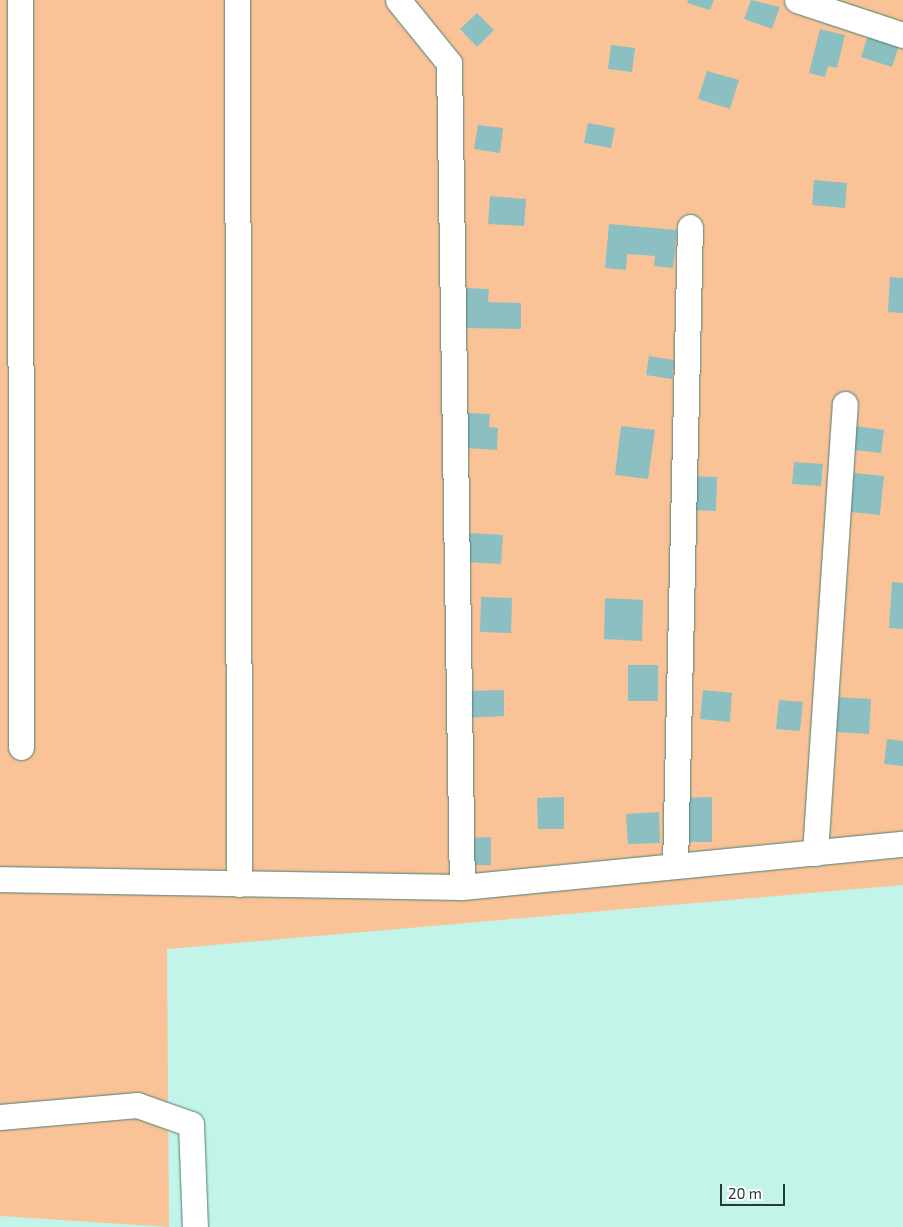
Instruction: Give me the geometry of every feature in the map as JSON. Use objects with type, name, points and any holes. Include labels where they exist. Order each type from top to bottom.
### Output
[{"type":"lane","points":[[20,0],[21,748]]},
{"type":"lane","points":[[237,0],[239,884]]},
{"type":"lane","points":[[398,0],[449,63],[462,887]]},
{"type":"lane","points":[[797,0],[903,35]]},
{"type":"lane","points":[[675,866],[690,227]]},
{"type":"lane","points":[[815,853],[845,404]]},
{"type":"lane","points":[[0,879],[462,887],[903,844]]},
{"type":"lane","points":[[0,1117],[137,1105],[191,1124],[195,1227]]},
{"type":"shaded area","points":[[0,0],[903,0],[903,885],[167,949],[169,1227],[0,1216]]},
{"type":"building","points":[[688,0],[714,0],[710,10],[687,3]]},
{"type":"building","points":[[751,0],[780,7],[772,29],[744,19]]},
{"type":"building","points":[[477,13],[494,30],[477,47],[460,29]]},
{"type":"building","points":[[820,29],[845,35],[837,68],[828,66],[825,77],[809,73]]},
{"type":"building","points":[[868,36],[899,46],[892,67],[861,57]]},
{"type":"building","points":[[611,45],[635,48],[632,72],[608,69]]},
{"type":"building","points":[[707,71],[739,80],[730,109],[698,99]]},
{"type":"building","points":[[588,123],[615,128],[611,148],[584,143]]},
{"type":"building","points":[[478,125],[503,128],[500,153],[474,149]]},
{"type":"building","points":[[814,180],[847,183],[845,208],[812,205]]},
{"type":"building","points":[[490,196],[526,199],[524,226],[488,224]]},
{"type":"building","points":[[609,224],[677,230],[673,268],[654,266],[655,256],[627,254],[626,270],[605,268]]},
{"type":"building","points":[[890,277],[903,278],[903,313],[888,312]]},
{"type":"building","points":[[463,288],[489,289],[488,302],[521,303],[521,329],[462,328]]},
{"type":"building","points":[[649,356],[675,360],[672,379],[646,375]]},
{"type":"building","points":[[468,413],[490,414],[489,427],[498,428],[497,450],[466,448]]},
{"type":"building","points":[[621,426],[655,430],[648,479],[615,475]]},
{"type":"building","points":[[856,426],[884,430],[881,453],[854,450]]},
{"type":"building","points":[[794,462],[823,464],[821,486],[792,484]]},
{"type":"building","points":[[854,473],[884,476],[880,515],[850,512]]},
{"type":"building","points":[[692,476],[717,477],[716,511],[691,510]]},
{"type":"building","points":[[470,533],[503,535],[501,564],[468,562]]},
{"type":"building","points":[[892,582],[903,583],[903,629],[889,628]]},
{"type":"building","points":[[481,597],[512,598],[511,633],[480,632]]},
{"type":"building","points":[[605,598],[643,600],[642,641],[604,639]]},
{"type":"building","points":[[628,665],[658,665],[658,701],[628,701]]},
{"type":"building","points":[[504,690],[504,716],[466,718],[465,691]]},
{"type":"building","points":[[703,690],[732,693],[730,722],[700,719]]},
{"type":"building","points":[[837,697],[871,699],[869,734],[835,732]]},
{"type":"building","points":[[779,700],[803,702],[800,731],[776,729]]},
{"type":"building","points":[[887,739],[903,741],[903,766],[884,764]]},
{"type":"building","points":[[564,797],[564,829],[538,829],[537,798]]},
{"type":"building","points":[[712,797],[712,842],[683,842],[683,798]]},
{"type":"building","points":[[659,812],[660,843],[628,844],[626,814]]},
{"type":"building","points":[[491,837],[491,865],[466,865],[466,838]]}]
